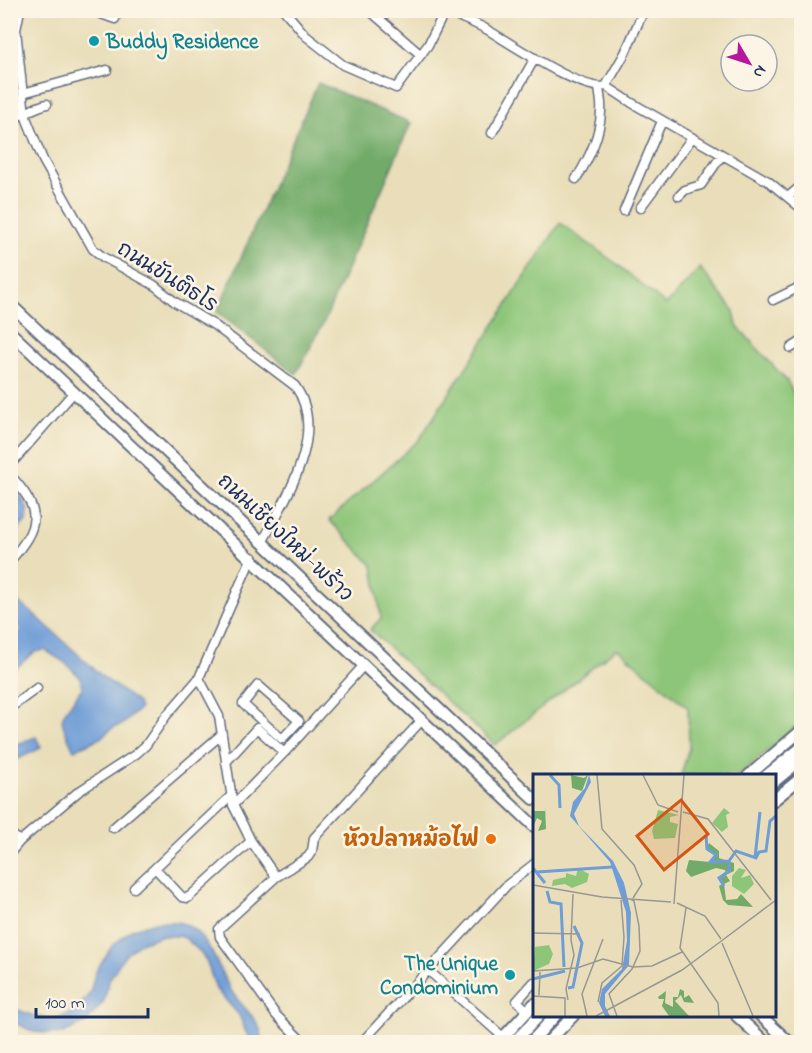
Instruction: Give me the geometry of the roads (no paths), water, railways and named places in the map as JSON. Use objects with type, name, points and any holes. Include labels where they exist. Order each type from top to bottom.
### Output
[{"type":"main road","name":"ถนนเชียงใหม่-พร้าว","points":[[10,304],[533,798]]},
{"type":"main road","name":"ถนนเชียงใหม่-พร้าว","points":[[10,332],[252,557],[421,721],[533,825]]},
{"type":"main road","points":[[252,557],[263,541]]},
{"type":"main road","points":[[750,774],[801,730]]},
{"type":"main road","points":[[768,774],[801,747]]},
{"type":"main road","points":[[776,780],[801,759]]},
{"type":"main road","points":[[776,798],[801,777]]},
{"type":"main road","points":[[501,1040],[531,1007]]},
{"type":"main road","points":[[514,1042],[538,1017]]},
{"type":"main road","points":[[531,1042],[554,1017]]},
{"type":"main road","points":[[548,1042],[572,1017]]},
{"type":"main road","points":[[738,1017],[765,1042]]},
{"type":"main road","points":[[762,1017],[789,1042]]},
{"type":"street","name":"ถนนขันติธโร","points":[[20,10],[14,55],[23,93],[25,115],[43,160],[93,249],[103,257],[154,285],[175,302],[214,325],[295,386],[302,395],[307,421],[302,463],[263,541]]},
{"type":"street","points":[[90,10],[115,19]]},
{"type":"street","points":[[284,10],[306,36],[343,65],[396,88],[428,45],[444,11],[484,28],[535,58],[583,82],[602,87],[768,181],[801,210]]},
{"type":"street","points":[[369,10],[421,55]]},
{"type":"street","points":[[576,179],[586,164],[597,133],[602,87],[625,53],[644,10]]},
{"type":"street","points":[[492,133],[535,58]]},
{"type":"street","points":[[23,93],[107,70]]},
{"type":"street","points":[[10,85],[21,83]]},
{"type":"street","points":[[10,118],[25,115],[36,106],[47,104]]},
{"type":"street","points":[[624,211],[662,121]]},
{"type":"street","points":[[640,208],[692,138]]},
{"type":"street","points":[[679,196],[685,190],[701,185],[722,155]]},
{"type":"street","points":[[788,197],[801,185]]},
{"type":"street","points":[[773,300],[801,286]]},
{"type":"street","points":[[791,348],[801,341]]},
{"type":"street","points":[[10,465],[74,392]]},
{"type":"street","points":[[10,475],[28,494],[32,504],[33,520],[32,532],[10,561]]},
{"type":"street","points":[[10,853],[20,841],[78,792],[146,745],[166,716],[199,678],[252,557]]},
{"type":"street","points":[[134,888],[284,753],[364,665]]},
{"type":"street","points":[[199,678],[216,707],[232,801],[251,841],[276,877]]},
{"type":"street","points":[[299,721],[282,739],[243,704],[258,685],[307,728]]},
{"type":"street","points":[[10,708],[37,688]]},
{"type":"street","points":[[300,1041],[276,1015],[220,937],[219,929],[276,877],[308,857],[312,851],[314,838],[421,721]]},
{"type":"street","points":[[226,762],[257,728],[284,753]]},
{"type":"street","points":[[113,828],[222,734]]},
{"type":"street","points":[[10,833],[20,841]]},
{"type":"street","points":[[155,868],[182,897],[188,898],[251,841]]},
{"type":"street","points":[[362,1042],[507,885],[533,865]]},
{"type":"street","points":[[429,971],[501,1040]]},
{"type":"street","points":[[531,1007],[517,1001],[533,983]]},
{"type":"water","points":[[19,492],[28,510],[26,521],[11,538],[11,496]]},
{"type":"water","points":[[11,597],[34,614],[103,677],[137,702],[140,708],[122,725],[114,727],[100,738],[74,750],[62,722],[65,712],[82,688],[80,677],[64,662],[45,650],[35,652],[11,672],[11,646],[20,628],[11,615]]},
{"type":"water","points":[[36,737],[41,748],[18,759],[12,746]]},
{"type":"water","points":[[155,922],[183,923],[203,939],[215,957],[228,986],[257,1023],[262,1042],[250,1042],[239,1015],[216,989],[206,960],[185,938],[179,936],[160,936],[140,943],[124,956],[109,980],[104,1001],[86,1023],[61,1034],[34,1032],[11,1021],[11,1007],[34,1016],[55,1020],[75,1011],[90,993],[95,973],[112,946],[131,930]]},
{"type":"place","name":"Buddy Residence","points":[[94,41]]},
{"type":"place","name":"หัวปลาหม้อไฟ","points":[[491,839]]},
{"type":"place","name":"The Unique Condominium","points":[[510,975]]}]
